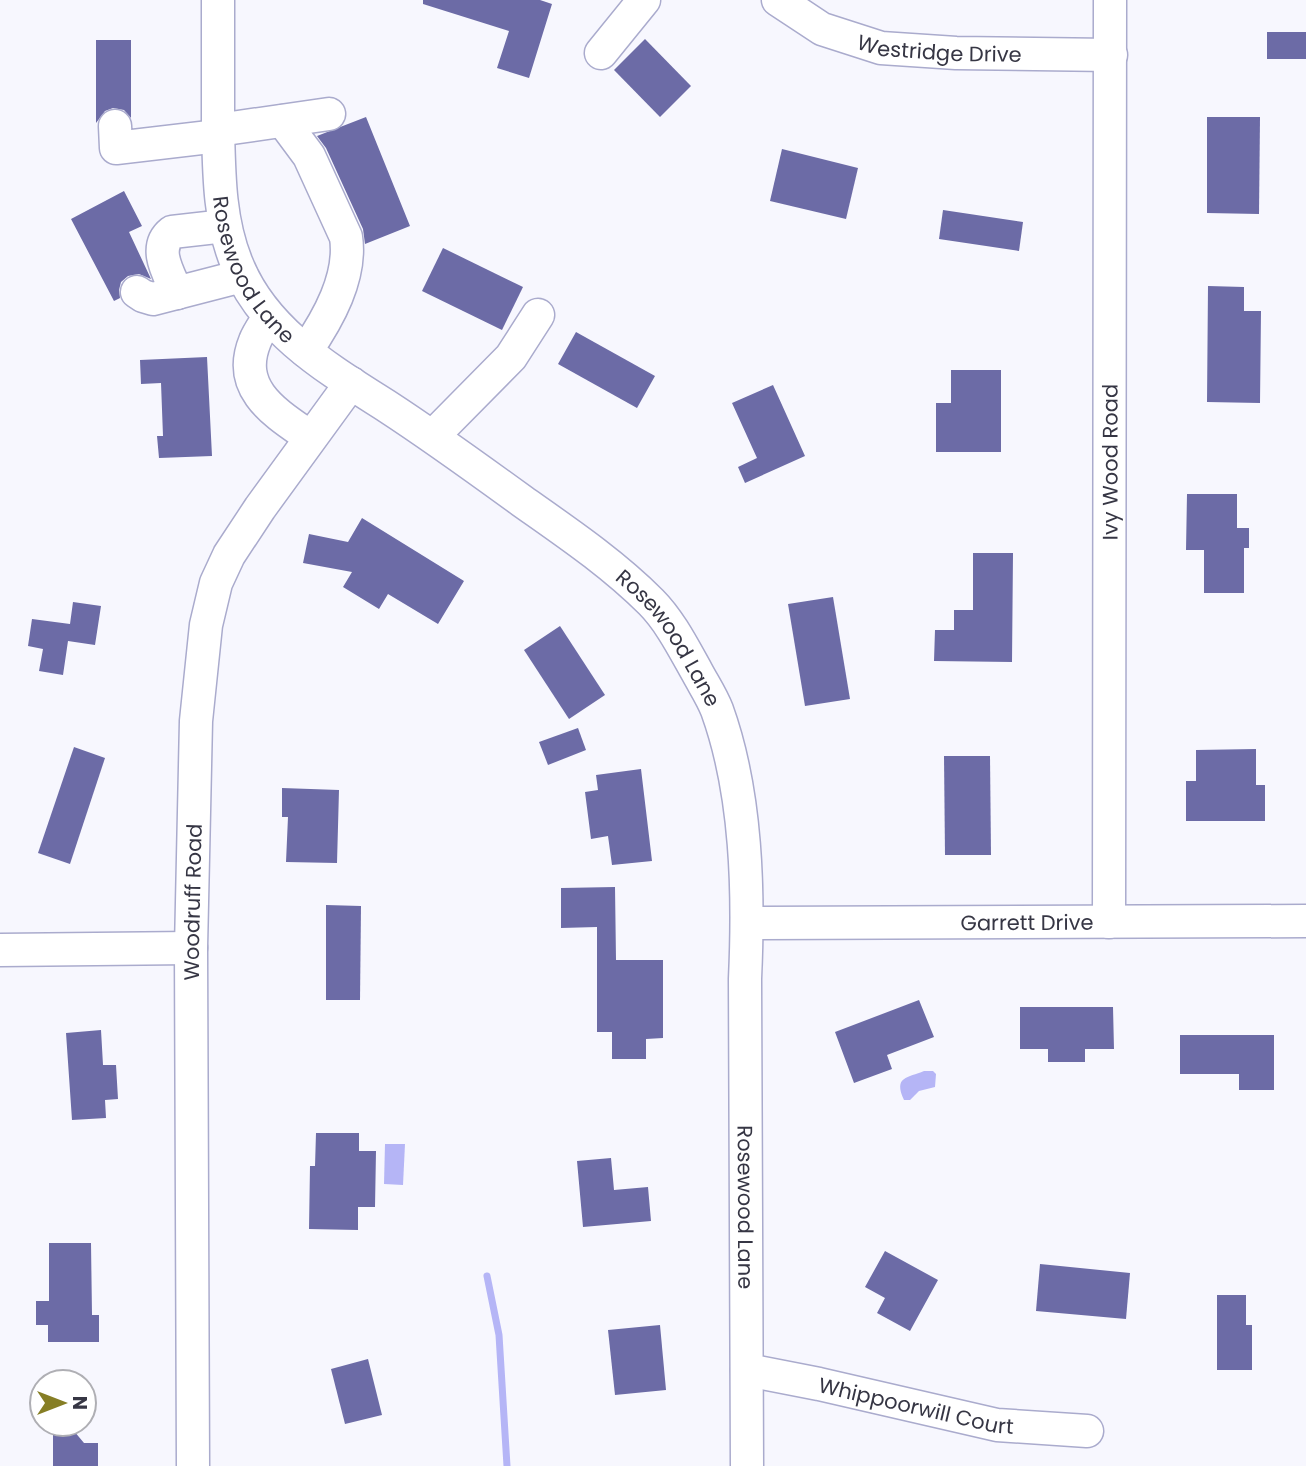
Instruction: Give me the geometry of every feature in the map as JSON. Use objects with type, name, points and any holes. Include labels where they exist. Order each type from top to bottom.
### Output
[{"type":"street","name":"Rosewood Lane","points":[[218,0],[221,205],[225,226],[250,291],[269,317],[306,351],[433,436],[598,555],[653,604],[683,646],[716,708],[729,752],[740,806],[747,923],[747,1466]]},
{"type":"street","points":[[601,53],[644,0]]},
{"type":"street","name":"Westridge Drive","points":[[778,0],[822,29],[881,48],[956,53],[1111,55]]},
{"type":"street","name":"Ivy Wood Road","points":[[1109,922],[1110,0]]},
{"type":"street","points":[[115,126],[116,148],[329,114]]},
{"type":"street","points":[[283,121],[309,156],[346,237],[348,249],[346,265],[328,319],[306,351]]},
{"type":"street","points":[[177,293],[163,262],[162,247],[166,237],[172,232],[225,226]]},
{"type":"street","points":[[137,292],[153,299],[242,276]]},
{"type":"street","points":[[433,436],[511,357],[538,315]]},
{"type":"street","points":[[269,317],[254,342],[250,366],[253,381],[260,397],[272,411],[310,437]]},
{"type":"street","name":"Woodruff Road","points":[[193,1466],[191,948],[195,721],[206,625],[216,583],[229,555],[310,437],[351,383]]},
{"type":"street","name":"Garrett Drive","points":[[747,923],[1306,921]]},
{"type":"street","points":[[0,950],[191,948]]},
{"type":"street","name":"Whippoorwill Court","points":[[747,1370],[997,1425],[1087,1432]]},
{"type":"water","points":[[924,1071],[933,1071],[936,1074],[935,1087],[919,1091],[910,1100],[904,1100],[901,1082]]},
{"type":"water","points":[[385,1144],[405,1144],[403,1185],[384,1184]]},
{"type":"building","points":[[423,0],[540,0],[552,4],[529,78],[497,68],[509,31],[423,4]]},
{"type":"building","points":[[1267,32],[1306,32],[1306,59],[1267,59]]},
{"type":"building","points":[[645,39],[691,86],[660,117],[614,70]]},
{"type":"building","points":[[96,40],[131,40],[131,118],[124,110],[113,108],[105,111],[96,123]]},
{"type":"building","points":[[366,117],[410,226],[365,244],[363,229],[326,148],[317,136]]},
{"type":"building","points":[[1207,117],[1260,117],[1259,214],[1207,213]]},
{"type":"building","points":[[782,149],[858,168],[846,219],[770,201]]},
{"type":"building","points":[[124,191],[142,226],[129,232],[151,279],[139,274],[128,276],[121,282],[120,298],[114,301],[71,219]]},
{"type":"building","points":[[943,210],[1023,222],[1019,251],[939,239]]},
{"type":"building","points":[[443,248],[523,287],[502,330],[422,291]]},
{"type":"building","points":[[1208,286],[1244,287],[1244,311],[1261,311],[1260,403],[1207,402]]},
{"type":"building","points":[[576,332],[655,376],[637,408],[558,364]]},
{"type":"building","points":[[207,357],[212,456],[159,458],[157,436],[163,436],[161,383],[141,384],[140,360]]},
{"type":"building","points":[[951,370],[1001,370],[1001,452],[936,452],[936,403],[951,403]]},
{"type":"building","points":[[773,385],[805,456],[745,483],[738,467],[757,458],[732,403]]},
{"type":"building","points":[[1187,494],[1237,494],[1237,528],[1249,528],[1249,548],[1244,548],[1244,593],[1204,593],[1204,550],[1186,550]]},
{"type":"building","points":[[362,518],[464,581],[438,624],[388,594],[379,609],[343,587],[352,572],[303,563],[309,534],[348,542]]},
{"type":"building","points":[[973,553],[1013,553],[1012,662],[934,661],[935,630],[954,630],[954,610],[973,610]]},
{"type":"building","points":[[833,597],[850,699],[805,706],[788,604]]},
{"type":"building","points":[[73,602],[101,606],[95,645],[68,641],[63,675],[39,671],[43,649],[28,646],[32,619],[70,624]]},
{"type":"building","points":[[560,626],[605,695],[569,719],[524,650]]},
{"type":"building","points":[[578,728],[586,750],[548,765],[539,742]]},
{"type":"building","points":[[74,747],[105,758],[70,864],[38,853]]},
{"type":"building","points":[[1256,749],[1256,785],[1265,785],[1265,821],[1186,821],[1186,781],[1196,781],[1196,750]]},
{"type":"building","points":[[944,756],[990,756],[991,855],[945,855]]},
{"type":"building","points":[[641,769],[652,861],[612,865],[608,836],[591,839],[585,792],[598,790],[596,775]]},
{"type":"building","points":[[282,788],[339,790],[337,863],[286,862],[288,817],[282,817]]},
{"type":"building","points":[[615,887],[616,960],[663,960],[663,1038],[646,1039],[646,1059],[612,1059],[612,1032],[597,1032],[597,927],[561,928],[561,888]]},
{"type":"building","points":[[326,905],[361,906],[360,1000],[326,1000]]},
{"type":"building","points":[[919,1000],[934,1037],[887,1055],[892,1069],[854,1083],[835,1032]]},
{"type":"building","points":[[1020,1007],[1113,1007],[1114,1049],[1085,1049],[1085,1062],[1048,1062],[1048,1049],[1020,1049]]},
{"type":"building","points":[[101,1030],[103,1065],[116,1065],[118,1099],[105,1100],[106,1118],[72,1120],[66,1033]]},
{"type":"building","points":[[1180,1035],[1274,1035],[1274,1090],[1239,1090],[1239,1074],[1180,1074]]},
{"type":"building","points":[[316,1133],[359,1133],[359,1151],[376,1151],[375,1207],[358,1207],[358,1230],[309,1229],[310,1166],[315,1166]]},
{"type":"building","points":[[611,1158],[614,1190],[648,1187],[651,1221],[583,1227],[577,1161]]},
{"type":"building","points":[[49,1243],[91,1243],[92,1315],[99,1315],[99,1342],[48,1342],[48,1325],[36,1325],[36,1301],[49,1301]]},
{"type":"building","points":[[885,1251],[938,1280],[910,1331],[877,1313],[885,1298],[865,1287]]},
{"type":"building","points":[[1040,1264],[1130,1273],[1126,1319],[1036,1311]]},
{"type":"building","points":[[1217,1295],[1246,1295],[1246,1325],[1252,1325],[1252,1370],[1217,1370]]},
{"type":"building","points":[[660,1325],[666,1390],[615,1395],[608,1330]]},
{"type":"building","points":[[368,1359],[382,1415],[345,1424],[331,1369]]},
{"type":"building","points":[[53,1438],[80,1438],[84,1443],[98,1443],[98,1466],[53,1466]]},
{"type":"waterway","points":[[487,1276],[499,1335],[507,1466]]}]
